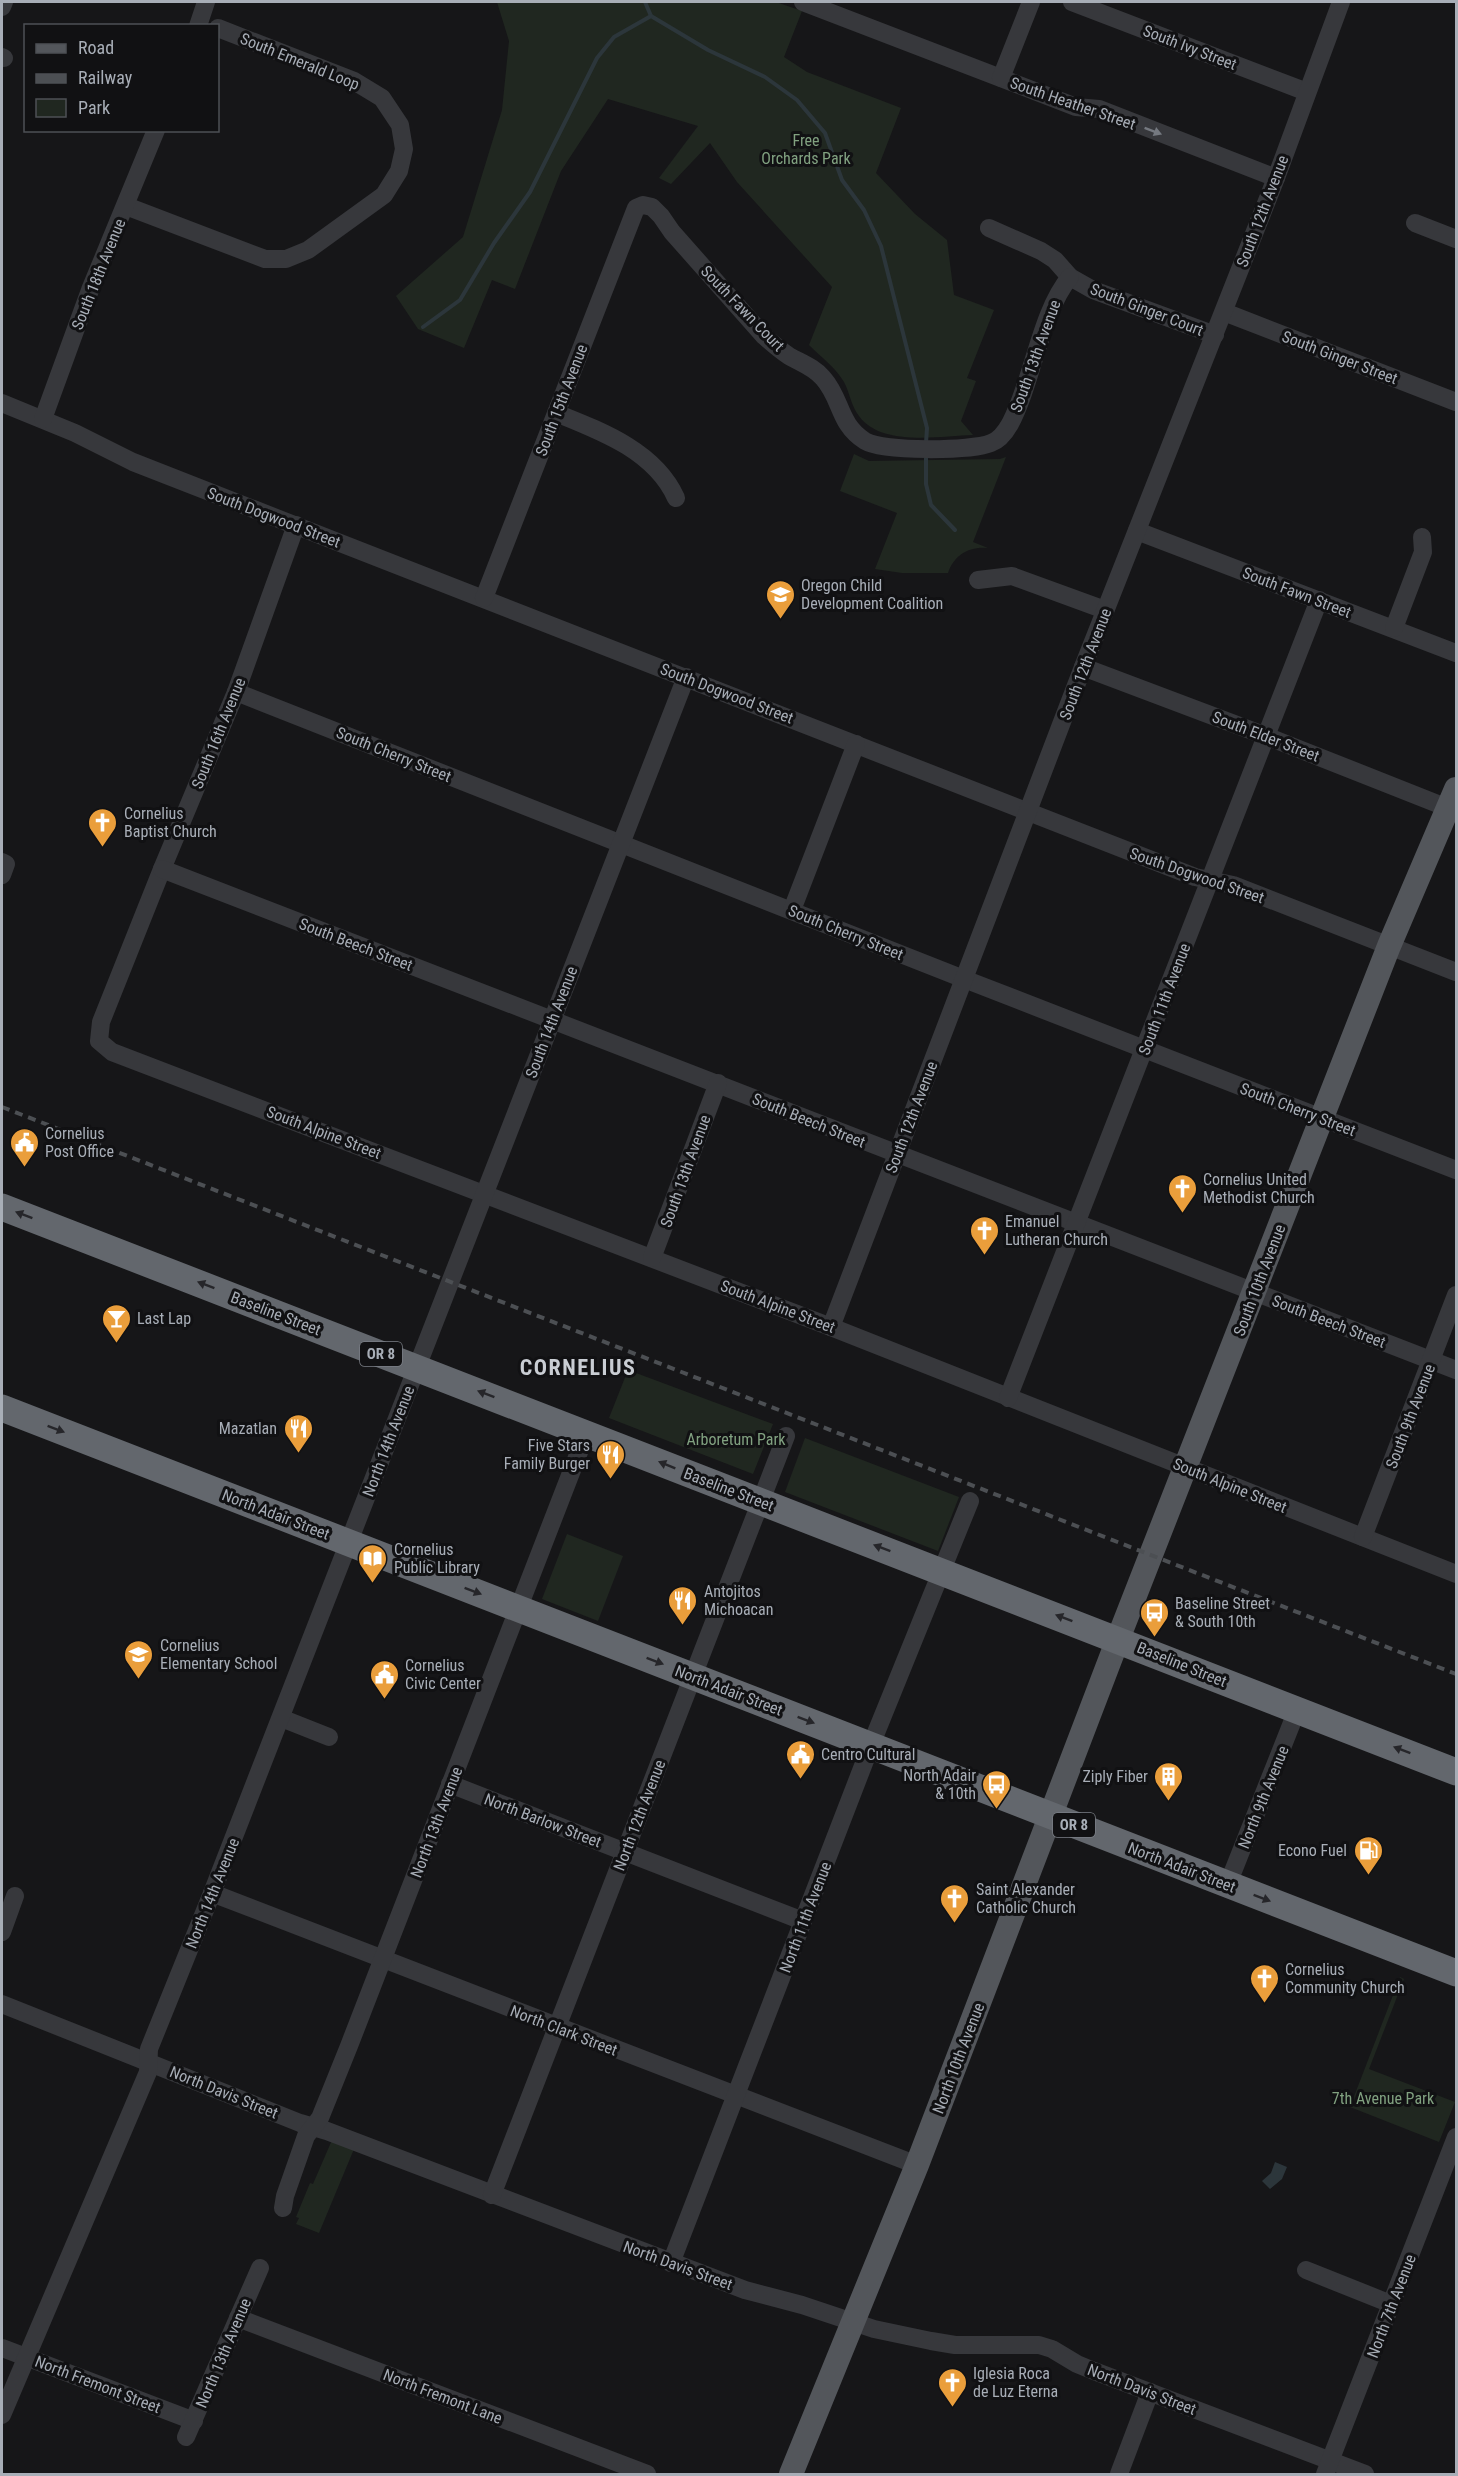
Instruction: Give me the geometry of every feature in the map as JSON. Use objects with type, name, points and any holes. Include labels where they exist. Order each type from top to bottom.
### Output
[{"type":"highway","name":"Baseline Street","points":[[2,1207],[1456,1772]]},
{"type":"highway","name":"North Adair Street","points":[[2,1408],[1456,1973]]},
{"type":"main road","name":"South 10th Avenue","points":[[1118,1639],[1389,946],[1452,799]]},
{"type":"main road","name":"North 10th Avenue","points":[[791,2475],[917,2164],[1118,1639]]},
{"type":"street","points":[[2,7],[4,2]]},
{"type":"street","points":[[203,24],[206,2]]},
{"type":"street","name":"South Heather Street","points":[[803,2],[1076,107],[1099,109],[1276,178]]},
{"type":"street","points":[[1001,78],[1032,2]]},
{"type":"street","name":"South Ivy Street","points":[[1072,2],[1307,92]]},
{"type":"street","name":"South 12th Avenue","points":[[831,1327],[1083,667],[1276,178],[1341,2]]},
{"type":"street","name":"South Emerald Loop","points":[[126,206],[265,259],[286,259],[308,250],[384,195],[399,171],[404,149],[400,125],[382,98],[354,81],[219,28]]},
{"type":"street","name":"South 18th Avenue","points":[[42,419],[90,290],[155,132]]},
{"type":"street","name":"South 15th Avenue","points":[[484,598],[631,219],[636,208],[643,205]]},
{"type":"street","name":"South Fawn Court","points":[[643,205],[652,207],[661,216],[672,232],[771,342],[791,357],[815,370],[823,378],[831,388],[842,417],[865,441],[882,448],[948,447],[984,445],[994,442],[1001,436]]},
{"type":"street","points":[[1415,223],[1456,239]]},
{"type":"street","name":"South Ginger Court","points":[[989,228],[1041,251],[1055,260],[1070,277],[1093,290],[1215,335]]},
{"type":"street","name":"South 13th Avenue","points":[[1001,436],[1013,417],[1057,295],[1070,277]]},
{"type":"street","name":"South Ginger Street","points":[[1224,312],[1456,402]]},
{"type":"street","name":"South Dogwood Street","points":[[2,403],[42,419],[133,462],[1195,877],[1233,885],[1456,972]]},
{"type":"street","points":[[556,413],[603,433],[640,454],[670,484],[676,498]]},
{"type":"street","name":"South 16th Avenue","points":[[99,1041],[101,1022],[236,692],[296,525]]},
{"type":"street","name":"South Fawn Street","points":[[1137,531],[1456,653]]},
{"type":"street","points":[[1394,628],[1420,560],[1422,537]]},
{"type":"street","points":[[978,580],[1012,576],[1106,610]]},
{"type":"street","name":"South 11th Avenue","points":[[1008,1398],[1319,600]]},
{"type":"street","name":"South Elder Street","points":[[1083,667],[1266,736],[1452,799]]},
{"type":"street","name":"South 14th Avenue","points":[[417,1368],[686,677]]},
{"type":"street","name":"South Cherry Street","points":[[236,692],[621,845],[1456,1170]]},
{"type":"street","points":[[792,910],[856,744]]},
{"type":"street","name":"South Beech Street","points":[[162,869],[1456,1370]]},
{"type":"street","name":"South Alpine Street","points":[[99,1041],[112,1052],[831,1327],[1456,1574]]},
{"type":"street","name":"South 13th Avenue","points":[[652,1258],[718,1083]]},
{"type":"street","name":"South 9th Avenue","points":[[1363,1538],[1456,1295]]},
{"type":"street","name":"North 14th Avenue","points":[[2,2415],[148,2072],[150,2049],[417,1368]]},
{"type":"street","name":"North 13th Avenue","points":[[283,2208],[306,2136],[320,2118],[384,1960],[586,1434]]},
{"type":"street","name":"North 12th Avenue","points":[[492,2195],[786,1436]]},
{"type":"street","points":[[942,1572],[970,1501]]},
{"type":"street","name":"North 11th Avenue","points":[[671,2263],[871,1745],[942,1572]]},
{"type":"street","name":"North 9th Avenue","points":[[1228,1884],[1297,1710]]},
{"type":"street","points":[[281,1718],[329,1737]]},
{"type":"street","name":"North Barlow Street","points":[[450,1784],[803,1921]]},
{"type":"street","name":"North Clark Street","points":[[212,1893],[917,2164]]},
{"type":"street","points":[[2,1932],[15,1896]]},
{"type":"street","name":"North Davis Street","points":[[2,2004],[314,2127],[745,2290],[802,2305],[852,2323],[955,2345],[1039,2345],[1077,2364],[1150,2392],[1328,2468],[1365,2475]]},
{"type":"street","name":"North 7th Avenue","points":[[1328,2468],[1456,2138]]},
{"type":"street","name":"North 13th Avenue","points":[[190,2429],[260,2268]]},
{"type":"street","points":[[1306,2271],[1391,2304]]},
{"type":"street","name":"North Fremont Lane","points":[[238,2318],[647,2475]]},
{"type":"street","name":"North Fremont Street","points":[[2,2348],[190,2429]]},
{"type":"street","points":[[1119,2474],[1150,2392]]},
{"type":"green space","name":"Free Orchards Park","points":[[497,2],[776,2],[802,11],[784,57],[807,72],[901,108],[876,173],[915,214],[947,240],[954,295],[994,310],[967,378],[976,381],[961,421],[973,435],[912,438],[881,432],[869,426],[856,412],[841,377],[809,345],[832,287],[737,182],[710,143],[671,184],[659,178],[698,126],[608,99],[561,171],[515,289],[492,280],[464,348],[418,329],[396,296],[463,237],[502,110],[509,41]]},
{"type":"green space","points":[[854,454],[869,461],[1000,459],[1006,457],[973,542],[988,548],[963,553],[954,561],[948,573],[902,573],[875,569],[897,513],[840,491]]},
{"type":"green space","name":"Arboretum Park","points":[[628,1370],[773,1424],[753,1474],[609,1418]]},
{"type":"green space","points":[[805,1438],[959,1497],[938,1551],[785,1492]]},
{"type":"green space","points":[[567,1534],[623,1556],[598,1621],[542,1599]]},
{"type":"green space","name":"7th Avenue Park","points":[[1400,1977],[1404,1979],[1369,2069],[1455,2102],[1439,2142],[1350,2107]]},
{"type":"green space","points":[[332,2140],[354,2149],[319,2233],[296,2224],[299,2218],[296,2217]]},
{"type":"shaded area","points":[[1275,2162],[1287,2167],[1282,2179],[1270,2189],[1262,2181],[1271,2173]]},
{"type":"waterway","points":[[645,2],[651,16],[708,50],[765,77],[797,100],[825,133],[842,180],[864,210],[881,246],[927,428],[926,443]]},
{"type":"waterway","points":[[423,327],[460,300],[494,243],[530,192],[597,58],[614,37],[651,16]]},
{"type":"waterway","points":[[926,454],[926,484],[931,505],[955,530]]},
{"type":"railway","points":[[2,1107],[1456,1674]]},
{"type":"place","name":"Oregon Child Development Coalition","points":[[780,620]]},
{"type":"place","name":"Cornelius Baptist Church","points":[[103,848]]},
{"type":"place","name":"Cornelius Post Office","points":[[24,1168]]},
{"type":"place","name":"Cornelius United Methodist Church","points":[[1182,1214]]},
{"type":"place","name":"Emanuel Lutheran Church","points":[[984,1256]]},
{"type":"place","name":"Last Lap","points":[[116,1344]]},
{"type":"place","name":"Mazatlan","points":[[298,1454]]},
{"type":"place","name":"Five Stars Family Burger","points":[[611,1480]]},
{"type":"place","name":"Cornelius Public Library","points":[[373,1584]]},
{"type":"place","name":"Antojitos Michoacan","points":[[683,1626]]},
{"type":"place","name":"Baseline Street & South 10th","points":[[1154,1638]]},
{"type":"place","name":"Cornelius Elementary School","points":[[139,1680]]},
{"type":"place","name":"Cornelius Civic Center","points":[[384,1700]]},
{"type":"place","name":"Centro Cultural","points":[[800,1780]]},
{"type":"place","name":"Ziply Fiber","points":[[1169,1802]]},
{"type":"place","name":"North Adair & 10th","points":[[997,1810]]},
{"type":"place","name":"Econo Fuel","points":[[1368,1876]]},
{"type":"place","name":"Saint Alexander Catholic Church","points":[[955,1924]]},
{"type":"place","name":"Cornelius Community Church","points":[[1264,2004]]},
{"type":"place","name":"Iglesia Roca de Luz Eterna","points":[[952,2408]]},
{"type":"district","name":"CORNELIUS","points":[[578,1367]]}]
